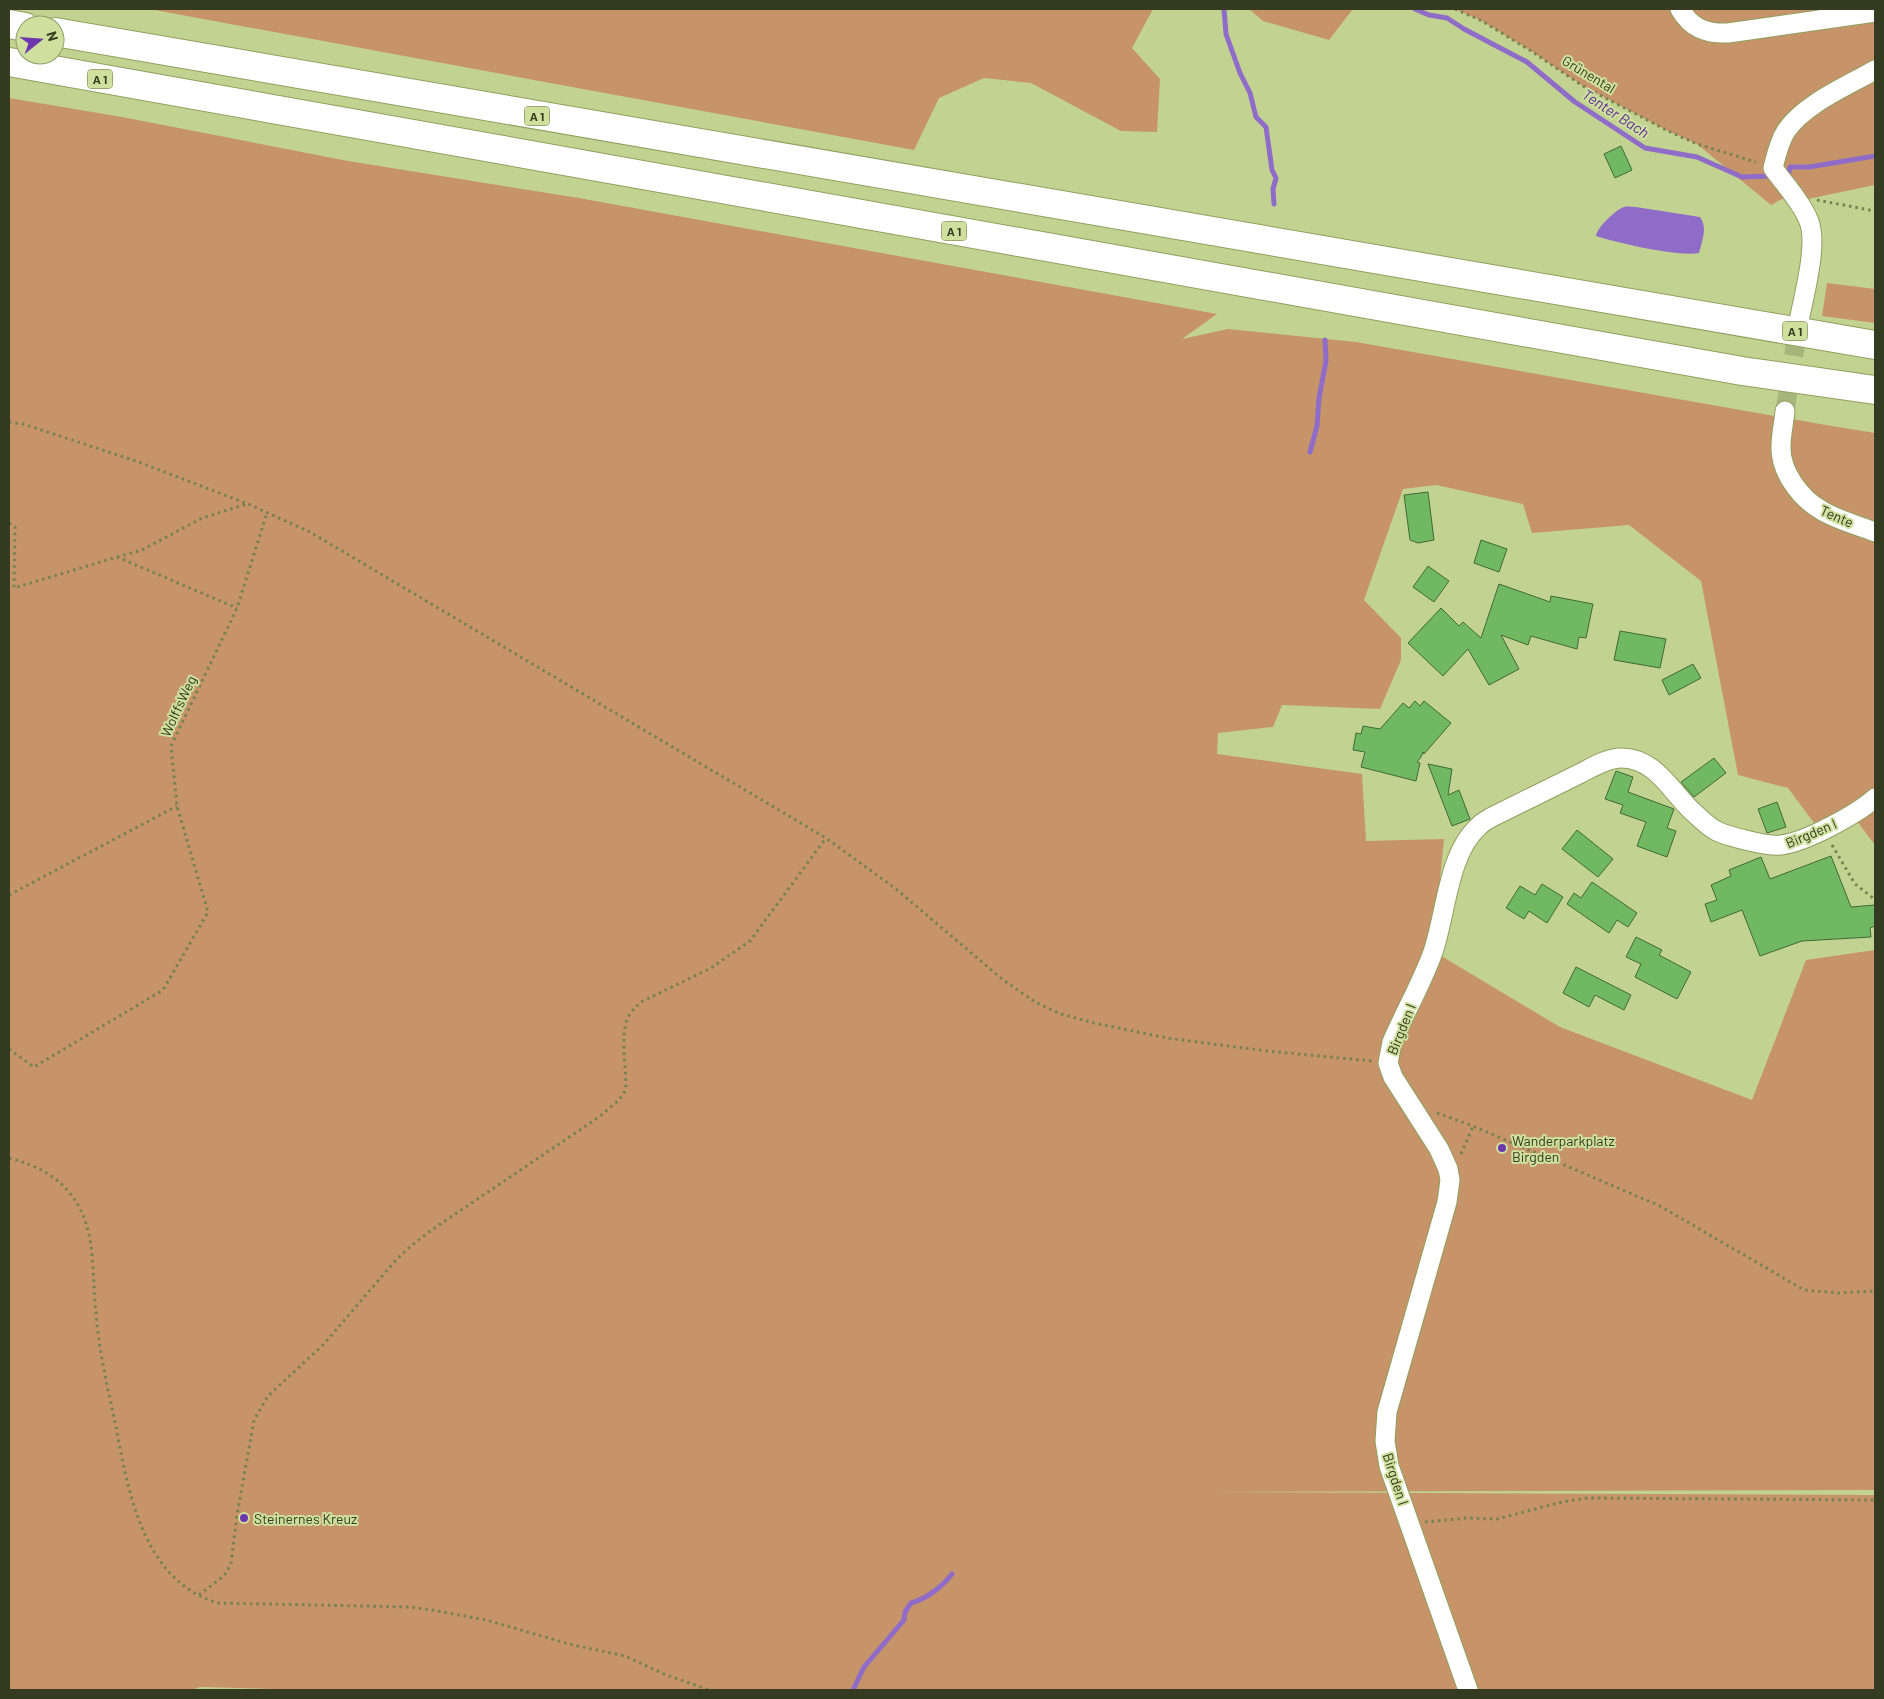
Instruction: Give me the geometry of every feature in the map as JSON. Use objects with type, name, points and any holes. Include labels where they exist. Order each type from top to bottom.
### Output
[{"type":"highway","name":"A 1","points":[[65,34],[1875,345]]},
{"type":"highway","name":"A 1","points":[[9,62],[1742,371],[1875,390]]},
{"type":"street","points":[[1680,9],[1688,22],[1697,29],[1715,34],[1728,34],[1875,12]]},
{"type":"street","points":[[1799,321],[1813,239],[1809,220],[1773,168],[1784,133],[1797,118],[1807,109],[1875,70]]},
{"type":"street","name":"Tente","points":[[1785,411],[1781,446],[1785,466],[1794,484],[1807,499],[1821,510],[1875,532]]},
{"type":"street","name":"Birgden I","points":[[1468,1690],[1419,1520],[1389,1466],[1384,1430],[1401,1361],[1447,1202],[1450,1180],[1448,1169],[1439,1150],[1393,1077],[1388,1063],[1392,1042],[1433,951],[1453,874],[1462,851],[1468,838],[1478,826],[1490,818],[1598,765],[1620,758],[1631,759],[1654,769],[1690,809],[1716,831],[1756,842],[1781,846],[1824,829],[1855,812],[1875,798]]},
{"type":"path","name":"Grünental","points":[[1455,9],[1482,21],[1532,51],[1583,86],[1668,131],[1697,144],[1773,168]]},
{"type":"path","points":[[1793,195],[1875,211]]},
{"type":"path","points":[[9,422],[23,424],[136,461],[248,504],[310,532],[826,838],[896,889],[1008,984],[1035,1002],[1061,1014],[1129,1031],[1194,1042],[1388,1063]]},
{"type":"path","points":[[9,523],[14,527],[14,588],[142,550],[202,518],[248,504]]},
{"type":"path","name":"WolffsWeg","points":[[9,1049],[34,1067],[163,990],[208,912],[177,806],[171,746],[237,608],[267,513]]},
{"type":"path","points":[[117,557],[237,608]]},
{"type":"path","points":[[9,895],[177,806]]},
{"type":"path","points":[[1824,829],[1855,884],[1875,898]]},
{"type":"path","points":[[199,1595],[224,1576],[231,1564],[236,1515],[252,1428],[260,1408],[268,1396],[324,1344],[395,1261],[412,1245],[485,1193],[579,1132],[618,1100],[624,1093],[626,1085],[624,1030],[627,1018],[633,1009],[641,1002],[711,968],[750,940],[826,838]]},
{"type":"path","points":[[1407,1100],[1473,1126],[1660,1206],[1804,1290],[1838,1293],[1875,1291]]},
{"type":"path","points":[[1460,1156],[1473,1126]]},
{"type":"path","points":[[9,1158],[42,1168],[66,1187],[80,1208],[88,1231],[98,1333],[130,1498],[148,1540],[165,1567],[179,1582],[199,1595],[218,1603],[410,1607],[465,1616],[512,1627],[573,1645],[625,1656],[664,1674],[709,1690]]},
{"type":"path","points":[[1419,1520],[1496,1519],[1562,1502],[1588,1498],[1875,1500]]},
{"type":"path","points":[[1419,1520],[1428,1530]]},
{"type":"shaded area","points":[[149,9],[1153,9],[1132,48],[1160,79],[1157,132],[1121,131],[1031,83],[984,78],[939,98],[914,150]]},
{"type":"shaded area","points":[[1249,9],[1353,9],[1329,40],[1263,21]]},
{"type":"shaded area","points":[[1455,9],[1875,9],[1875,185],[1803,200],[1782,199],[1771,205],[1697,144],[1668,131],[1583,86],[1482,21]]},
{"type":"shaded area","points":[[9,98],[122,117],[348,161],[579,198],[1217,314],[1182,339],[1228,329],[1356,342],[1875,433],[1875,845],[1847,808],[1814,823],[1788,788],[1738,775],[1701,581],[1629,525],[1532,533],[1523,504],[1436,485],[1403,489],[1364,600],[1401,638],[1401,660],[1380,709],[1282,705],[1273,727],[1218,733],[1217,754],[1362,774],[1366,841],[1444,839],[1433,951],[1560,1027],[1752,1100],[1806,960],[1875,950],[1875,1490],[1203,1492],[1875,1495],[1875,1690],[304,1690],[200,1687],[192,1690],[9,1690]]},
{"type":"shaded area","points":[[1625,207],[1700,217],[1704,230],[1699,253],[1689,254],[1663,251],[1633,246],[1596,236],[1611,215]]},
{"type":"shaded area","points":[[1827,283],[1875,289],[1875,323],[1822,316]]},
{"type":"building","points":[[1621,146],[1632,170],[1615,178],[1604,154]]},
{"type":"building","points":[[1428,492],[1434,540],[1418,543],[1410,540],[1404,495]]},
{"type":"building","points":[[1481,540],[1507,549],[1499,572],[1474,563]]},
{"type":"building","points":[[1428,566],[1449,581],[1434,602],[1413,587]]},
{"type":"building","points":[[1499,584],[1550,602],[1551,596],[1593,604],[1586,638],[1579,637],[1577,649],[1531,636],[1528,645],[1501,635],[1519,669],[1489,685],[1468,649],[1443,676],[1408,643],[1441,608],[1459,626],[1463,622],[1481,638]]},
{"type":"building","points":[[1620,631],[1666,639],[1660,668],[1614,660]]},
{"type":"building","points":[[1693,664],[1701,678],[1669,695],[1662,680]]},
{"type":"building","points":[[1415,701],[1420,706],[1424,701],[1451,723],[1424,754],[1423,752],[1417,762],[1420,763],[1416,781],[1361,767],[1365,752],[1353,750],[1356,733],[1361,734],[1363,726],[1380,729],[1403,703],[1409,708]]},
{"type":"building","points":[[1714,758],[1726,773],[1694,797],[1681,782]]},
{"type":"building","points":[[1428,764],[1452,769],[1448,795],[1459,790],[1470,819],[1452,826]]},
{"type":"building","points":[[1616,771],[1633,777],[1628,792],[1674,809],[1667,828],[1676,831],[1667,857],[1637,846],[1646,822],[1620,813],[1623,805],[1605,799]]},
{"type":"building","points":[[1777,802],[1786,827],[1767,833],[1758,809]]},
{"type":"building","points":[[1577,830],[1613,859],[1598,877],[1562,849]]},
{"type":"building","points":[[1831,856],[1851,907],[1875,905],[1875,926],[1870,928],[1871,937],[1802,941],[1760,956],[1742,910],[1711,922],[1705,904],[1717,900],[1711,885],[1731,876],[1729,870],[1761,857],[1770,879]]},
{"type":"building","points":[[1592,882],[1637,913],[1628,927],[1617,920],[1609,933],[1567,904],[1574,893],[1581,898]]},
{"type":"building","points":[[1542,884],[1563,897],[1547,923],[1529,911],[1524,919],[1506,908],[1520,886],[1535,895]]},
{"type":"building","points":[[1636,937],[1662,950],[1659,955],[1691,972],[1677,999],[1635,977],[1641,964],[1626,957]]},
{"type":"building","points":[[1576,967],[1631,995],[1624,1010],[1595,995],[1589,1007],[1563,993]]},
{"type":"waterway","points":[[1224,9],[1226,34],[1240,73],[1250,93],[1256,117],[1266,127],[1272,170],[1276,178],[1273,189],[1274,204]]},
{"type":"waterway","name":"Tenter Bach","points":[[1415,9],[1429,15],[1447,18],[1527,62],[1575,102],[1645,148],[1697,157],[1742,177],[1772,176]]},
{"type":"waterway","name":"Tenter Bach","points":[[1783,176],[1788,176],[1790,167],[1809,167],[1875,156]]},
{"type":"waterway","points":[[1310,452],[1317,426],[1319,398],[1326,361],[1325,340]]},
{"type":"waterway","points":[[853,1690],[864,1667],[904,1620],[905,1612],[911,1603],[933,1592],[952,1574]]},
{"type":"tunnel","points":[[1785,411],[1799,321]]},
{"type":"place","name":"Wanderparkplatz Birgden","points":[[1502,1148]]},
{"type":"place","name":"Steinernes Kreuz","points":[[244,1518]]}]
